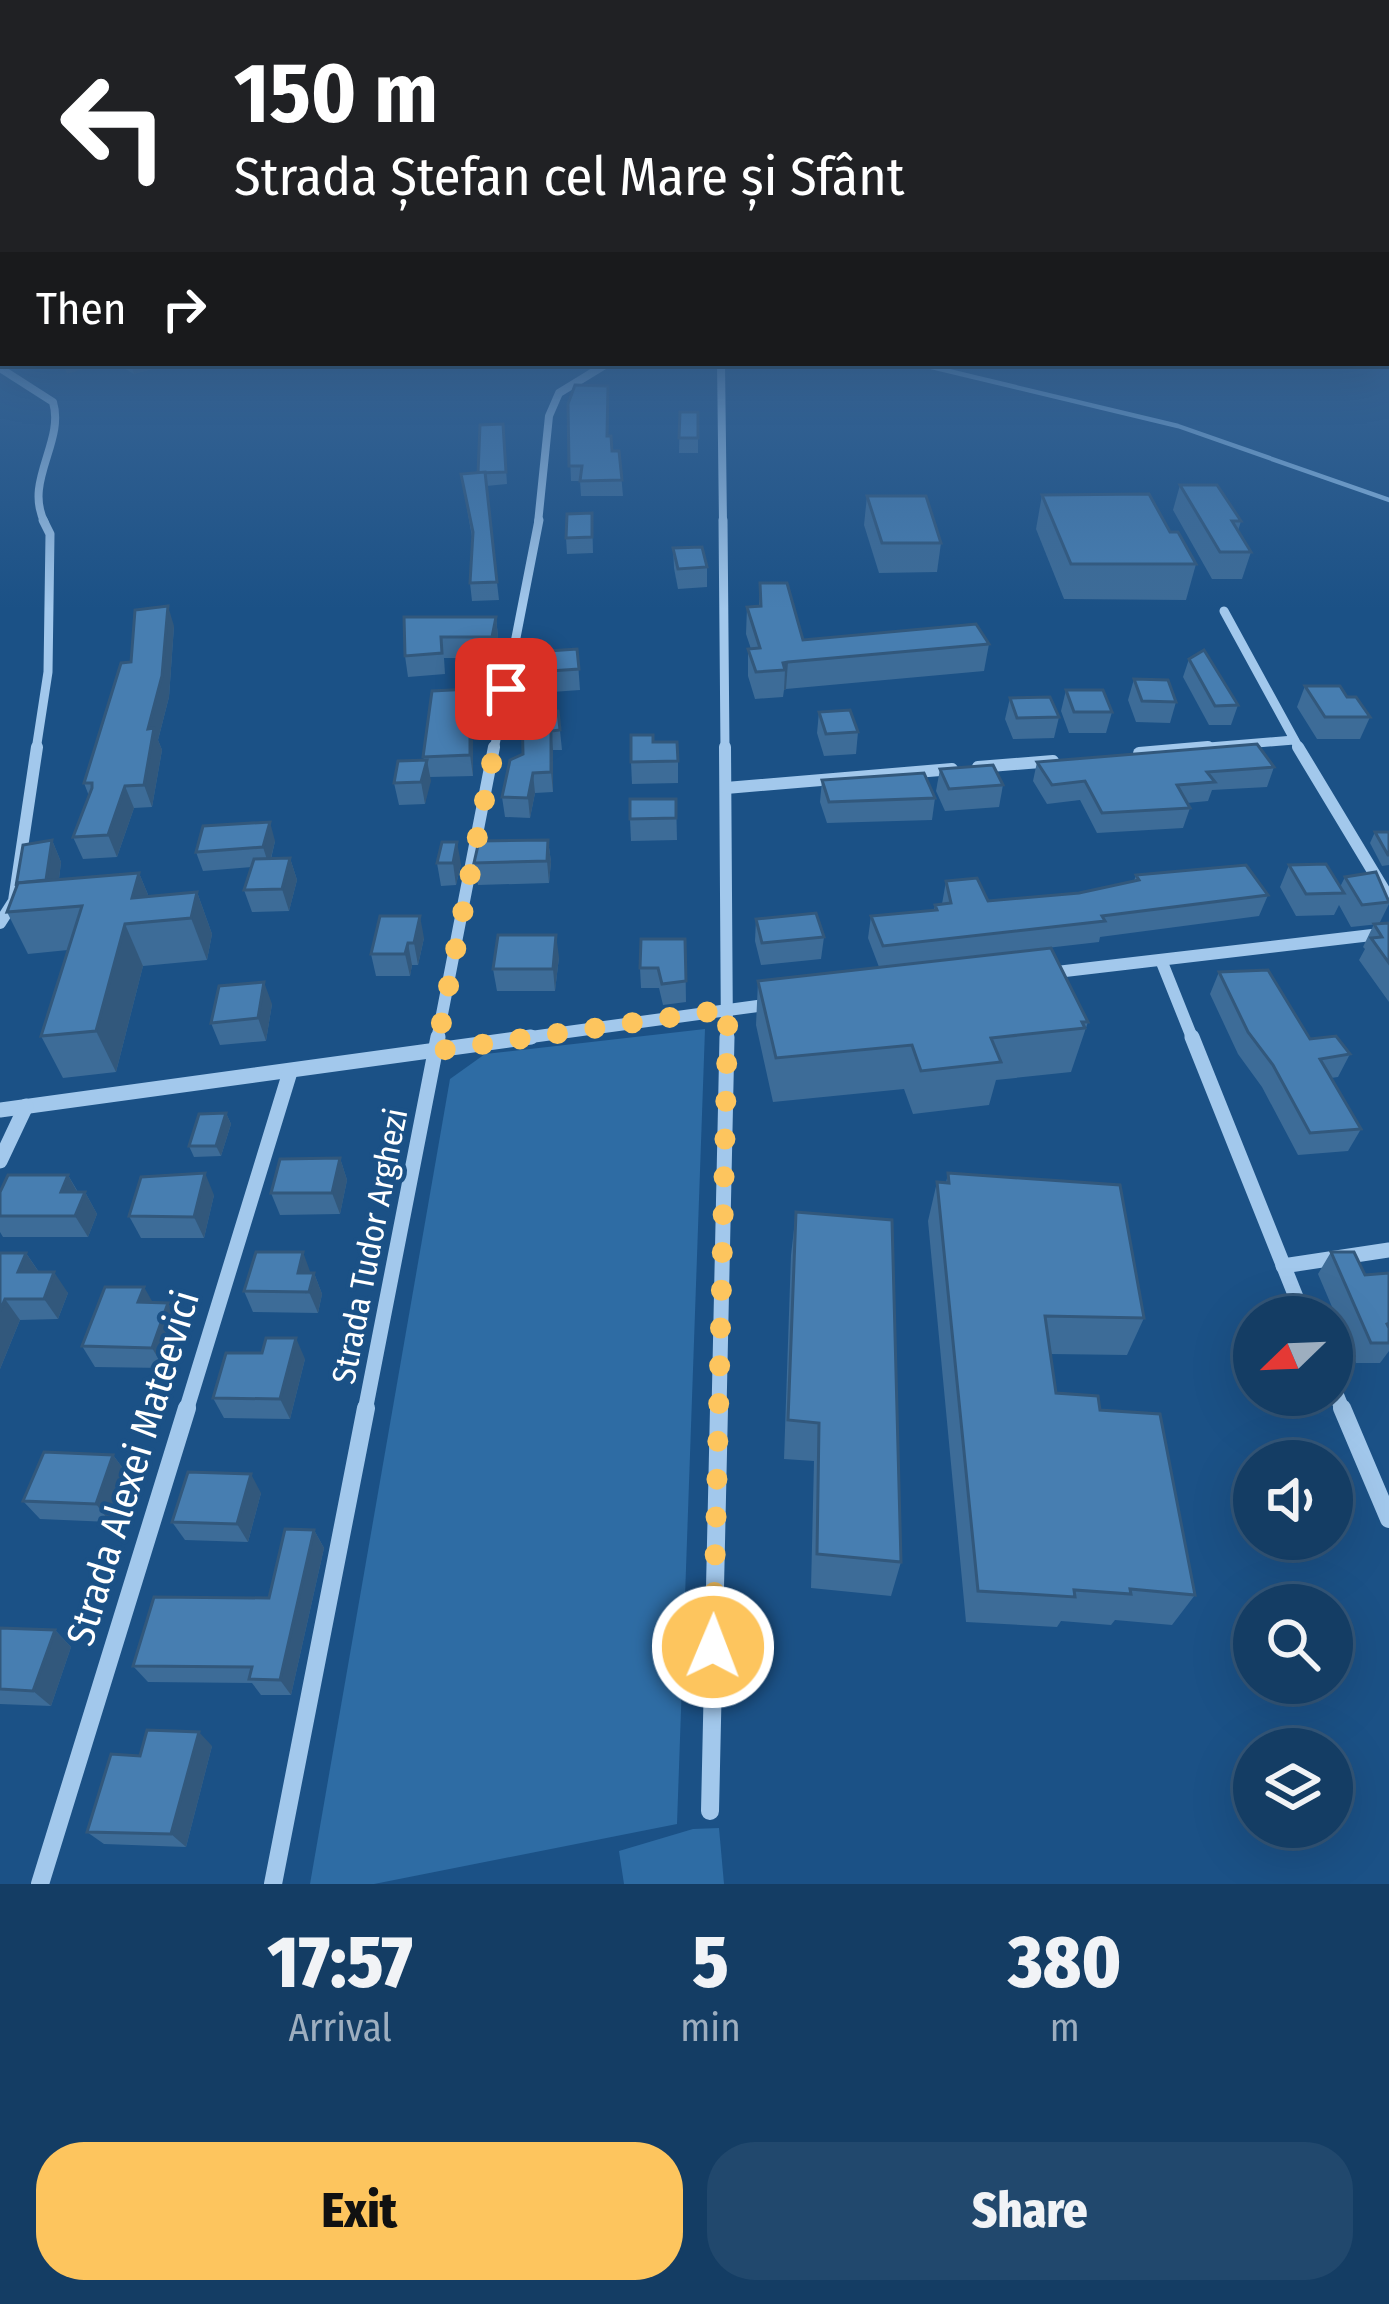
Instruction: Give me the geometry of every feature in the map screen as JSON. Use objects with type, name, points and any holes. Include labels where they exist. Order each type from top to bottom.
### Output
[{"type":"street","points":[[0,923],[14,901],[48,672],[50,534],[38,511],[41,466],[55,433]]},
{"type":"street","name":"Strada Tudor Arghezi","points":[[273,1884],[541,508],[547,433]]},
{"type":"street","points":[[710,1811],[728,1009],[722,433]]},
{"type":"street","points":[[1224,611],[1294,740],[1389,898]]},
{"type":"street","points":[[1128,754],[1294,740]]},
{"type":"street","points":[[726,788],[1057,760]]},
{"type":"street","points":[[1024,976],[1389,933]]},
{"type":"street","points":[[1161,960],[1295,1296]]},
{"type":"street","points":[[0,1110],[796,1001]]},
{"type":"street","name":"Strada Alexei Mateevici","points":[[40,1884],[290,1072]]},
{"type":"street","points":[[0,1161],[26,1106]]},
{"type":"street","points":[[1283,1266],[1389,1250]]},
{"type":"street","points":[[1345,1416],[1389,1520]]},
{"type":"shaded area","points":[[705,1029],[677,1824],[374,1884],[310,1884],[450,1079],[485,1054]]},
{"type":"shaded area","points":[[719,1828],[724,1884],[624,1884],[619,1851],[693,1829]]},
{"type":"building","points":[[480,433],[504,433],[506,472],[478,473]]},
{"type":"building","points":[[568,433],[607,433],[612,451],[619,451],[622,480],[580,481],[582,466],[569,466]]},
{"type":"building","points":[[679,433],[698,433],[698,438],[679,438]]},
{"type":"building","points":[[485,472],[497,582],[470,583],[473,532],[461,474]]},
{"type":"building","points":[[1180,485],[1217,485],[1241,521],[1232,521],[1251,552],[1220,552]]},
{"type":"building","points":[[1149,494],[1170,532],[1178,532],[1196,564],[1071,564],[1042,495]]},
{"type":"building","points":[[867,496],[926,496],[941,543],[882,543]]},
{"type":"building","points":[[592,513],[592,537],[566,538],[567,514]]},
{"type":"building","points":[[702,547],[707,567],[678,569],[673,548]]},
{"type":"building","points":[[760,583],[787,583],[803,640],[976,624],[989,644],[788,662],[783,663],[785,670],[756,672],[748,649],[760,648],[747,607],[761,606]]},
{"type":"building","points":[[168,606],[144,785],[125,786],[108,835],[73,837],[92,788],[92,783],[84,783],[121,663],[131,662],[135,610]]},
{"type":"building","points":[[404,617],[496,617],[492,637],[441,637],[442,653],[405,656]]},
{"type":"building","points":[[577,649],[579,669],[550,671],[548,651]]},
{"type":"building","points":[[1204,650],[1238,705],[1215,706],[1189,659]]},
{"type":"building","points":[[1134,679],[1168,680],[1176,702],[1142,701]]},
{"type":"building","points":[[1305,686],[1340,686],[1347,697],[1356,697],[1370,717],[1325,717]]},
{"type":"building","points":[[470,689],[470,755],[423,757],[432,691]]},
{"type":"building","points":[[1066,690],[1103,690],[1112,712],[1074,712]]},
{"type":"building","points":[[1050,697],[1059,717],[1017,718],[1010,698]]},
{"type":"building","points":[[850,710],[858,732],[826,734],[819,712]]},
{"type":"building","points":[[558,711],[560,730],[551,731],[551,772],[533,773],[528,798],[502,797],[510,760],[523,754],[522,713]]},
{"type":"building","points":[[631,735],[653,735],[653,742],[677,742],[678,761],[631,762]]},
{"type":"building","points":[[1257,744],[1274,767],[1207,772],[1215,782],[1177,785],[1190,808],[1102,813],[1085,781],[1052,785],[1037,762]]},
{"type":"building","points":[[427,760],[421,782],[394,783],[398,761]]},
{"type":"building","points":[[993,765],[1003,785],[949,789],[940,769]]},
{"type":"building","points":[[924,773],[935,798],[829,802],[822,780]]},
{"type":"building","points":[[630,799],[676,799],[676,818],[630,819]]},
{"type":"building","points":[[270,822],[263,847],[196,852],[203,826]]},
{"type":"building","points":[[1375,832],[1389,832],[1389,855],[1388,855]]},
{"type":"building","points":[[52,840],[46,880],[16,886],[23,845]]},
{"type":"building","points":[[548,840],[547,861],[474,863],[479,841]]},
{"type":"building","points":[[442,842],[457,842],[453,863],[437,863]]},
{"type":"building","points":[[290,858],[282,889],[244,890],[254,859]]},
{"type":"building","points":[[1326,864],[1344,893],[1306,894],[1289,865]]},
{"type":"building","points":[[1246,865],[1268,895],[1102,916],[1105,921],[883,946],[871,916],[937,910],[935,905],[951,903],[946,881],[977,878],[988,901],[1079,893],[1139,880],[1136,875]]},
{"type":"building","points":[[1376,872],[1389,902],[1362,905],[1345,877]]},
{"type":"building","points":[[139,873],[132,898],[197,892],[191,918],[125,924],[96,1031],[41,1036],[82,906],[7,912],[18,883]]},
{"type":"building","points":[[816,913],[824,937],[762,943],[756,919]]},
{"type":"building","points":[[380,916],[420,916],[414,943],[408,943],[405,954],[371,954]]},
{"type":"building","points":[[1389,923],[1389,963],[1371,938],[1382,937],[1374,924]]},
{"type":"building","points":[[498,935],[556,935],[553,969],[493,969]]},
{"type":"building","points":[[641,939],[685,939],[686,981],[662,984],[658,968],[640,968]]},
{"type":"building","points":[[1051,948],[1088,1022],[1082,1022],[1085,1028],[991,1038],[1001,1062],[921,1071],[912,1045],[776,1058],[758,981]]},
{"type":"building","points":[[1268,970],[1310,1039],[1336,1036],[1350,1054],[1320,1059],[1361,1129],[1310,1133],[1273,1065],[1248,1032],[1219,972]]},
{"type":"building","points":[[264,982],[258,1018],[211,1023],[219,986]]},
{"type":"building","points":[[226,1113],[216,1146],[189,1146],[199,1114]]},
{"type":"building","points":[[340,1158],[332,1193],[271,1193],[280,1159]]},
{"type":"building","points":[[205,1173],[194,1217],[129,1216],[141,1177]]},
{"type":"building","points":[[948,1173],[1120,1185],[1144,1318],[1045,1316],[1056,1393],[1098,1396],[1100,1410],[1160,1414],[1195,1595],[1130,1589],[1131,1594],[1074,1590],[1075,1597],[978,1591],[937,1182],[949,1183]]},
{"type":"building","points":[[8,1175],[68,1175],[61,1192],[85,1192],[75,1216],[0,1216],[0,1192]]},
{"type":"building","points":[[796,1212],[892,1220],[901,1562],[817,1554],[819,1423],[788,1420]]},
{"type":"building","points":[[256,1252],[303,1252],[298,1273],[314,1273],[309,1292],[244,1291]]},
{"type":"building","points":[[1331,1252],[1354,1252],[1365,1275],[1389,1273],[1389,1343],[1371,1343]]},
{"type":"building","points":[[0,1253],[26,1253],[18,1272],[54,1272],[44,1299],[5,1299],[0,1311]]},
{"type":"building","points":[[105,1287],[144,1287],[138,1302],[168,1303],[152,1348],[82,1346]]},
{"type":"building","points":[[266,1338],[296,1338],[280,1399],[213,1398],[226,1353],[262,1353]]},
{"type":"building","points":[[44,1452],[113,1455],[96,1504],[23,1501]]},
{"type":"building","points":[[188,1472],[251,1474],[237,1524],[172,1522]]},
{"type":"building","points":[[285,1529],[314,1530],[280,1680],[249,1679],[252,1667],[133,1666],[154,1597],[269,1598]]},
{"type":"building","points":[[0,1628],[55,1630],[33,1691],[0,1689]]},
{"type":"building","points":[[147,1730],[199,1732],[171,1834],[87,1832],[111,1754],[140,1756]]},
{"type":"waterway","points":[[1198,433],[1389,500]]},
{"type":"route","points":[[506,689],[436,1051],[728,1009],[713,1647]]}]
